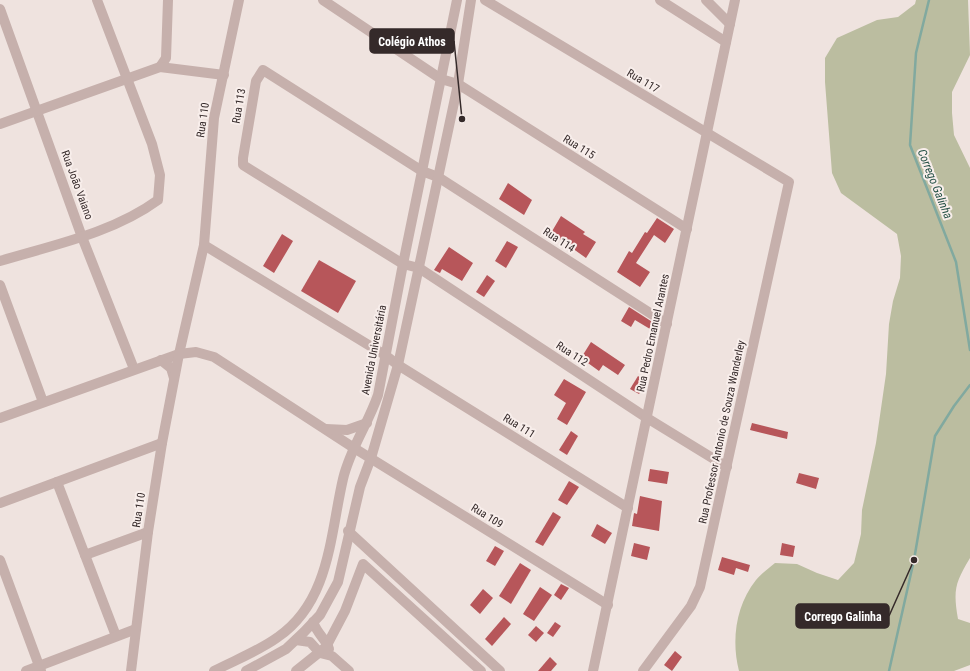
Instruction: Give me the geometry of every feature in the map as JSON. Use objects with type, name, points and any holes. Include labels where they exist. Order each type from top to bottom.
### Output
[{"type":"street","points":[[0,261],[82,237],[140,213],[158,200],[160,175],[152,144],[126,81],[97,0]]},
{"type":"street","points":[[160,67],[166,58],[168,0]]},
{"type":"street","name":"Rua 110","points":[[131,671],[148,532],[162,443],[179,354],[204,246],[214,118],[239,0]]},
{"type":"street","name":"Rua 115","points":[[323,0],[440,79],[458,84],[687,229]]},
{"type":"street","name":"Avenida Universitária","points":[[214,671],[278,638],[292,626],[312,600],[322,579],[341,488],[354,448],[378,396],[403,264],[457,0]]},
{"type":"street","points":[[246,671],[286,649],[296,640],[320,615],[338,582],[348,531],[359,490],[371,458],[398,365],[458,84],[471,0]]},
{"type":"street","name":"Rua 117","points":[[485,0],[789,182]]},
{"type":"street","points":[[660,0],[726,42]]},
{"type":"street","points":[[706,0],[730,24]]},
{"type":"street","name":"Rua Pedro Emanuel Arantes","points":[[593,671],[735,0]]},
{"type":"street","name":"Rua João Vaiano","points":[[0,9],[82,237],[134,369]]},
{"type":"street","points":[[0,124],[126,81],[160,67],[224,75]]},
{"type":"street","name":"Rua 113","points":[[403,264],[243,166],[243,158],[256,81],[263,70],[422,171],[438,177]]},
{"type":"street","name":"Rua 114","points":[[438,177],[667,324]]},
{"type":"street","name":"Rua Professor Antonio de Souza Wanderley","points":[[642,671],[691,606],[700,587],[789,182]]},
{"type":"street","points":[[204,246],[385,355],[398,365]]},
{"type":"street","name":"Rua 112","points":[[403,264],[419,268],[647,418],[727,467]]},
{"type":"street","points":[[0,285],[43,402]]},
{"type":"street","points":[[0,418],[134,369],[179,354],[196,352],[214,357],[354,448]]},
{"type":"street","points":[[161,360],[171,368],[174,380]]},
{"type":"street","name":"Rua 111","points":[[398,365],[628,508]]},
{"type":"street","points":[[326,429],[347,430],[367,422]]},
{"type":"street","points":[[0,503],[162,443]]},
{"type":"street","name":"Rua 109","points":[[354,448],[608,605]]},
{"type":"street","points":[[57,482],[116,636]]},
{"type":"street","points":[[341,488],[359,490]]},
{"type":"street","points":[[348,531],[500,671]]},
{"type":"street","points":[[85,555],[148,532]]},
{"type":"street","points":[[0,560],[5,587],[40,668]]},
{"type":"street","points":[[296,671],[328,644],[344,611],[363,564],[481,671]]},
{"type":"street","points":[[313,622],[317,634],[328,644],[332,656]]},
{"type":"street","points":[[26,671],[40,668],[136,629]]},
{"type":"street","points":[[296,640],[310,642],[320,652],[332,656],[349,671]]},
{"type":"green space","points":[[916,0],[968,0],[970,55],[952,92],[952,113],[954,135],[970,168],[970,558],[956,587],[956,601],[958,619],[970,623],[970,665],[954,671],[739,671],[735,647],[737,623],[744,600],[749,590],[760,576],[775,563],[797,564],[838,580],[854,563],[861,534],[862,510],[876,443],[886,374],[889,324],[893,301],[900,278],[901,256],[897,234],[841,193],[832,173],[825,82],[825,58],[837,38],[877,20],[898,17],[915,4]]},
{"type":"building","points":[[508,183],[532,200],[524,215],[499,199]]},
{"type":"building","points":[[561,216],[585,232],[583,234],[596,242],[586,258],[551,233]]},
{"type":"building","points":[[657,218],[674,229],[665,243],[654,235],[636,263],[650,272],[640,287],[617,272],[629,251],[632,253],[645,232],[647,233]]},
{"type":"building","points":[[282,234],[293,241],[274,273],[263,266]]},
{"type":"building","points":[[507,241],[518,247],[506,268],[495,261]]},
{"type":"building","points":[[449,247],[473,263],[462,281],[442,269],[440,273],[434,270]]},
{"type":"building","points":[[319,260],[356,281],[338,313],[301,291]]},
{"type":"building","points":[[487,275],[495,281],[484,297],[476,292]]},
{"type":"building","points":[[629,307],[654,323],[650,329],[635,320],[631,327],[621,321]]},
{"type":"building","points":[[591,342],[625,365],[618,375],[603,365],[599,371],[581,358]]},
{"type":"building","points":[[638,376],[647,382],[639,394],[630,389]]},
{"type":"building","points":[[564,379],[586,392],[567,425],[557,419],[566,403],[554,395]]},
{"type":"building","points":[[752,423],[788,432],[787,439],[750,430]]},
{"type":"building","points":[[571,431],[578,436],[567,455],[559,450]]},
{"type":"building","points":[[650,469],[669,472],[667,484],[648,481]]},
{"type":"building","points":[[799,473],[819,478],[816,489],[796,483]]},
{"type":"building","points":[[569,481],[579,487],[567,505],[558,500]]},
{"type":"building","points":[[640,496],[662,501],[659,531],[632,526],[634,513],[637,514]]},
{"type":"building","points":[[553,512],[561,517],[543,546],[535,542]]},
{"type":"building","points":[[597,524],[612,533],[605,544],[591,536]]},
{"type":"building","points":[[634,543],[650,547],[647,560],[631,556]]},
{"type":"building","points":[[782,543],[795,546],[793,557],[780,555]]},
{"type":"building","points":[[495,546],[504,551],[495,566],[486,561]]},
{"type":"building","points":[[722,557],[750,565],[748,572],[736,568],[734,575],[718,570]]},
{"type":"building","points":[[520,563],[531,570],[511,604],[499,596]]},
{"type":"building","points":[[561,584],[569,588],[561,600],[554,595]]},
{"type":"building","points":[[540,587],[552,595],[534,621],[523,614]]},
{"type":"building","points":[[483,589],[493,598],[480,614],[470,605]]},
{"type":"building","points":[[504,617],[511,624],[492,646],[485,639]]},
{"type":"building","points":[[555,622],[561,626],[553,637],[547,633]]},
{"type":"building","points":[[536,626],[544,633],[536,642],[528,635]]},
{"type":"building","points":[[675,651],[682,657],[672,671],[664,665]]},
{"type":"building","points":[[550,657],[557,664],[551,671],[538,671]]},
{"type":"waterway","name":"Corrego Galinha","points":[[929,0],[916,53],[910,145],[956,262],[970,350]]},
{"type":"waterway","name":"Corrego Galinha","points":[[889,671],[914,560],[935,436],[954,406],[970,385]]},
{"type":"place","name":"Colégio Athos","points":[[462,119]]},
{"type":"place","name":"Corrego Galinha","points":[[914,560]]}]
